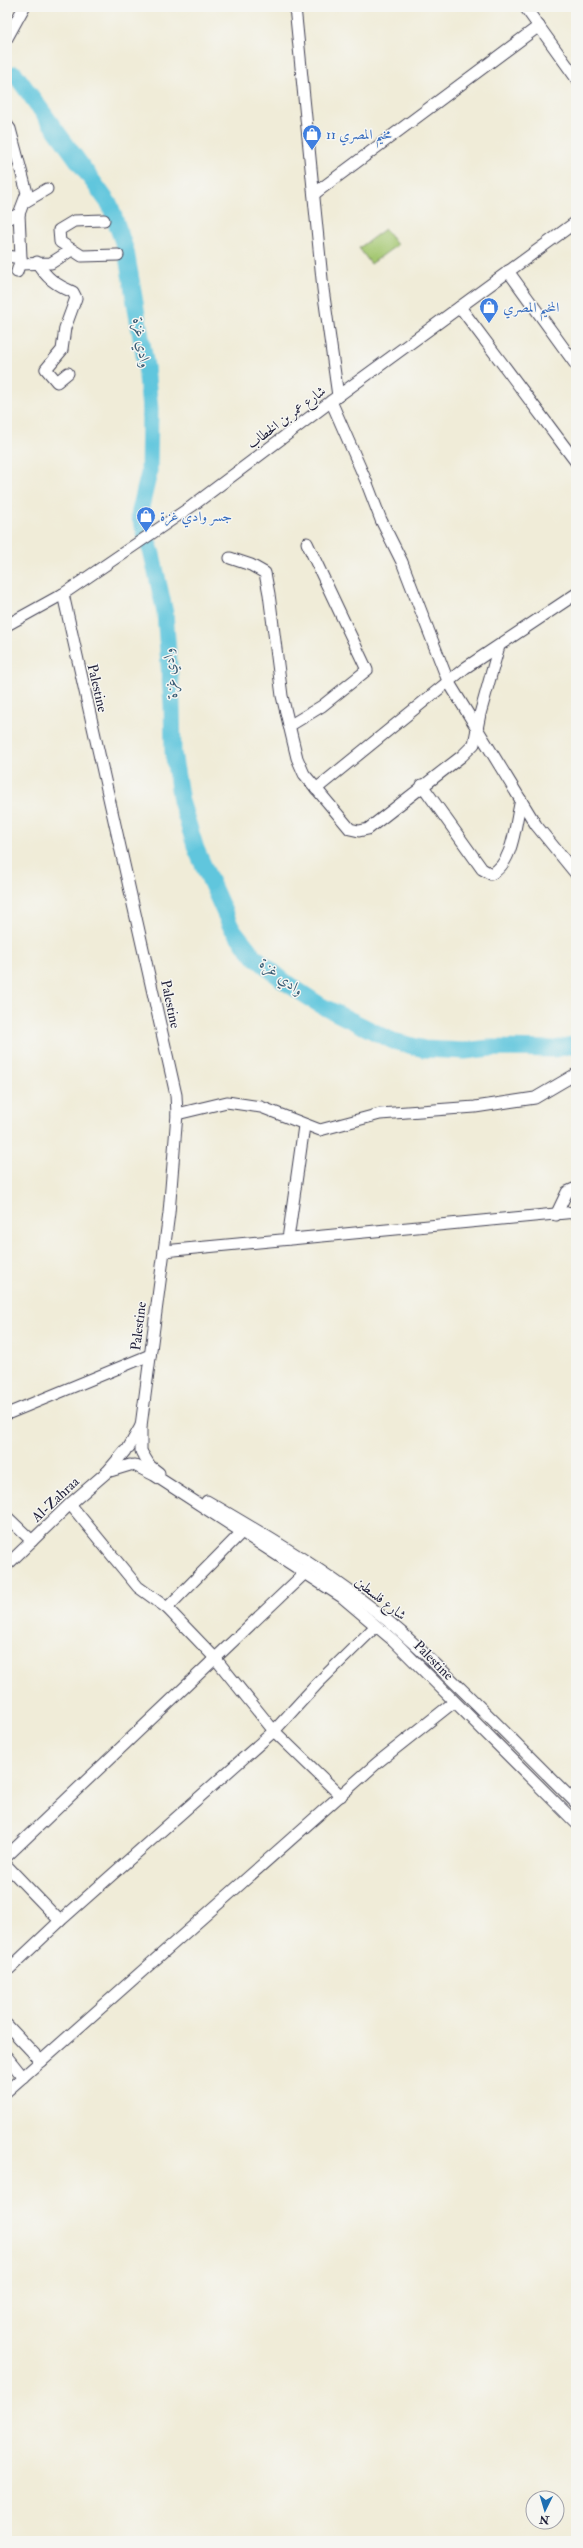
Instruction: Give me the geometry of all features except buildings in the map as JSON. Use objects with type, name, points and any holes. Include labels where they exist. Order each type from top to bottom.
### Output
[{"type":"street","points":[[7,38],[24,7]]},
{"type":"street","points":[[295,7],[335,398],[381,520],[402,562],[448,681],[536,825],[576,874]]},
{"type":"street","points":[[525,7],[576,78]]},
{"type":"street","points":[[314,194],[539,26]]},
{"type":"street","points":[[7,125],[10,129],[27,193],[25,202],[19,214],[19,265]]},
{"type":"street","points":[[25,202],[47,189]]},
{"type":"street","points":[[7,219],[19,214]]},
{"type":"street","points":[[104,220],[74,221],[58,230],[60,242],[70,250],[82,256],[118,255]]},
{"type":"street","name":"شارع عمر بن الخطاب","points":[[7,625],[63,594],[192,506],[335,398],[576,222]]},
{"type":"street","points":[[7,256],[19,265],[28,265],[37,262],[52,263],[70,250]]},
{"type":"street","points":[[37,262],[44,275],[57,285],[73,292],[76,298],[65,328],[62,350],[46,369],[57,382],[68,373]]},
{"type":"street","points":[[508,271],[576,365]]},
{"type":"street","points":[[460,307],[576,462]]},
{"type":"street","points":[[290,726],[322,706],[368,670],[307,543]]},
{"type":"street","points":[[230,558],[251,565],[265,573],[282,696],[304,774],[350,829],[359,831],[368,829],[422,785],[462,756],[474,744],[480,714],[499,646]]},
{"type":"street","name":"Palestine","points":[[63,594],[176,1095],[178,1114],[164,1251],[140,1426],[142,1452]]},
{"type":"street","points":[[316,789],[448,681],[576,594]]},
{"type":"street","points":[[422,785],[482,870],[491,874],[500,870],[508,855],[521,800]]},
{"type":"street","points":[[178,1114],[227,1102],[261,1107],[320,1130],[380,1114],[475,1107],[535,1098],[576,1074]]},
{"type":"street","points":[[288,1239],[304,1126]]},
{"type":"street","points":[[556,1215],[567,1192],[576,1188]]},
{"type":"street","points":[[164,1251],[576,1212]]},
{"type":"street","points":[[7,1414],[150,1355]]},
{"type":"street","name":"Palestine","points":[[127,1449],[140,1426]]},
{"type":"street","points":[[137,1447],[142,1452],[141,1461],[132,1465],[124,1460],[127,1449],[137,1447]]},
{"type":"street","name":"Al-Zahraa","points":[[7,1565],[70,1504],[107,1472],[127,1449]]},
{"type":"street","name":"شارع فلسطين","points":[[142,1452],[155,1470],[277,1542],[343,1587],[401,1633],[576,1803]]},
{"type":"street","name":"Palestine","points":[[132,1465],[154,1475],[306,1572],[342,1597],[394,1641],[576,1823]]},
{"type":"street","name":"Al-Zahraa","points":[[107,1472],[132,1465]]},
{"type":"street","points":[[70,1504],[138,1587],[167,1608],[215,1658],[274,1731],[341,1796]]},
{"type":"street","points":[[7,1517],[32,1541]]},
{"type":"street","points":[[167,1608],[242,1532]]},
{"type":"street","points":[[7,1856],[306,1572]]},
{"type":"street","points":[[7,1971],[60,1921],[274,1731],[318,1683],[376,1626]]},
{"type":"street","points":[[7,2091],[341,1796],[454,1702]]},
{"type":"street","points":[[7,1866],[60,1921]]},
{"type":"street","points":[[7,2024],[41,2061]]},
{"type":"street","points":[[7,2057],[23,2077]]},
{"type":"green space","points":[[385,229],[397,245],[371,264],[359,248]]},
{"type":"waterway","name":"وادي غزة","points":[[7,68],[15,74]]},
{"type":"waterway","name":"وادي غزة","points":[[15,74],[110,205],[126,251],[146,366],[150,409],[149,473],[139,515],[152,554],[165,613],[172,704],[173,752],[181,801],[196,849],[231,927],[254,956],[285,982],[320,1005],[393,1041],[424,1049],[465,1051],[490,1048],[555,1049],[576,1044]]},
{"type":"place","name":"مخيم المصري 11","points":[[312,151]]},
{"type":"place","name":"المخيم المصري","points":[[489,324]]},
{"type":"place","name":"جسر وادي غزة","points":[[146,533]]}]
